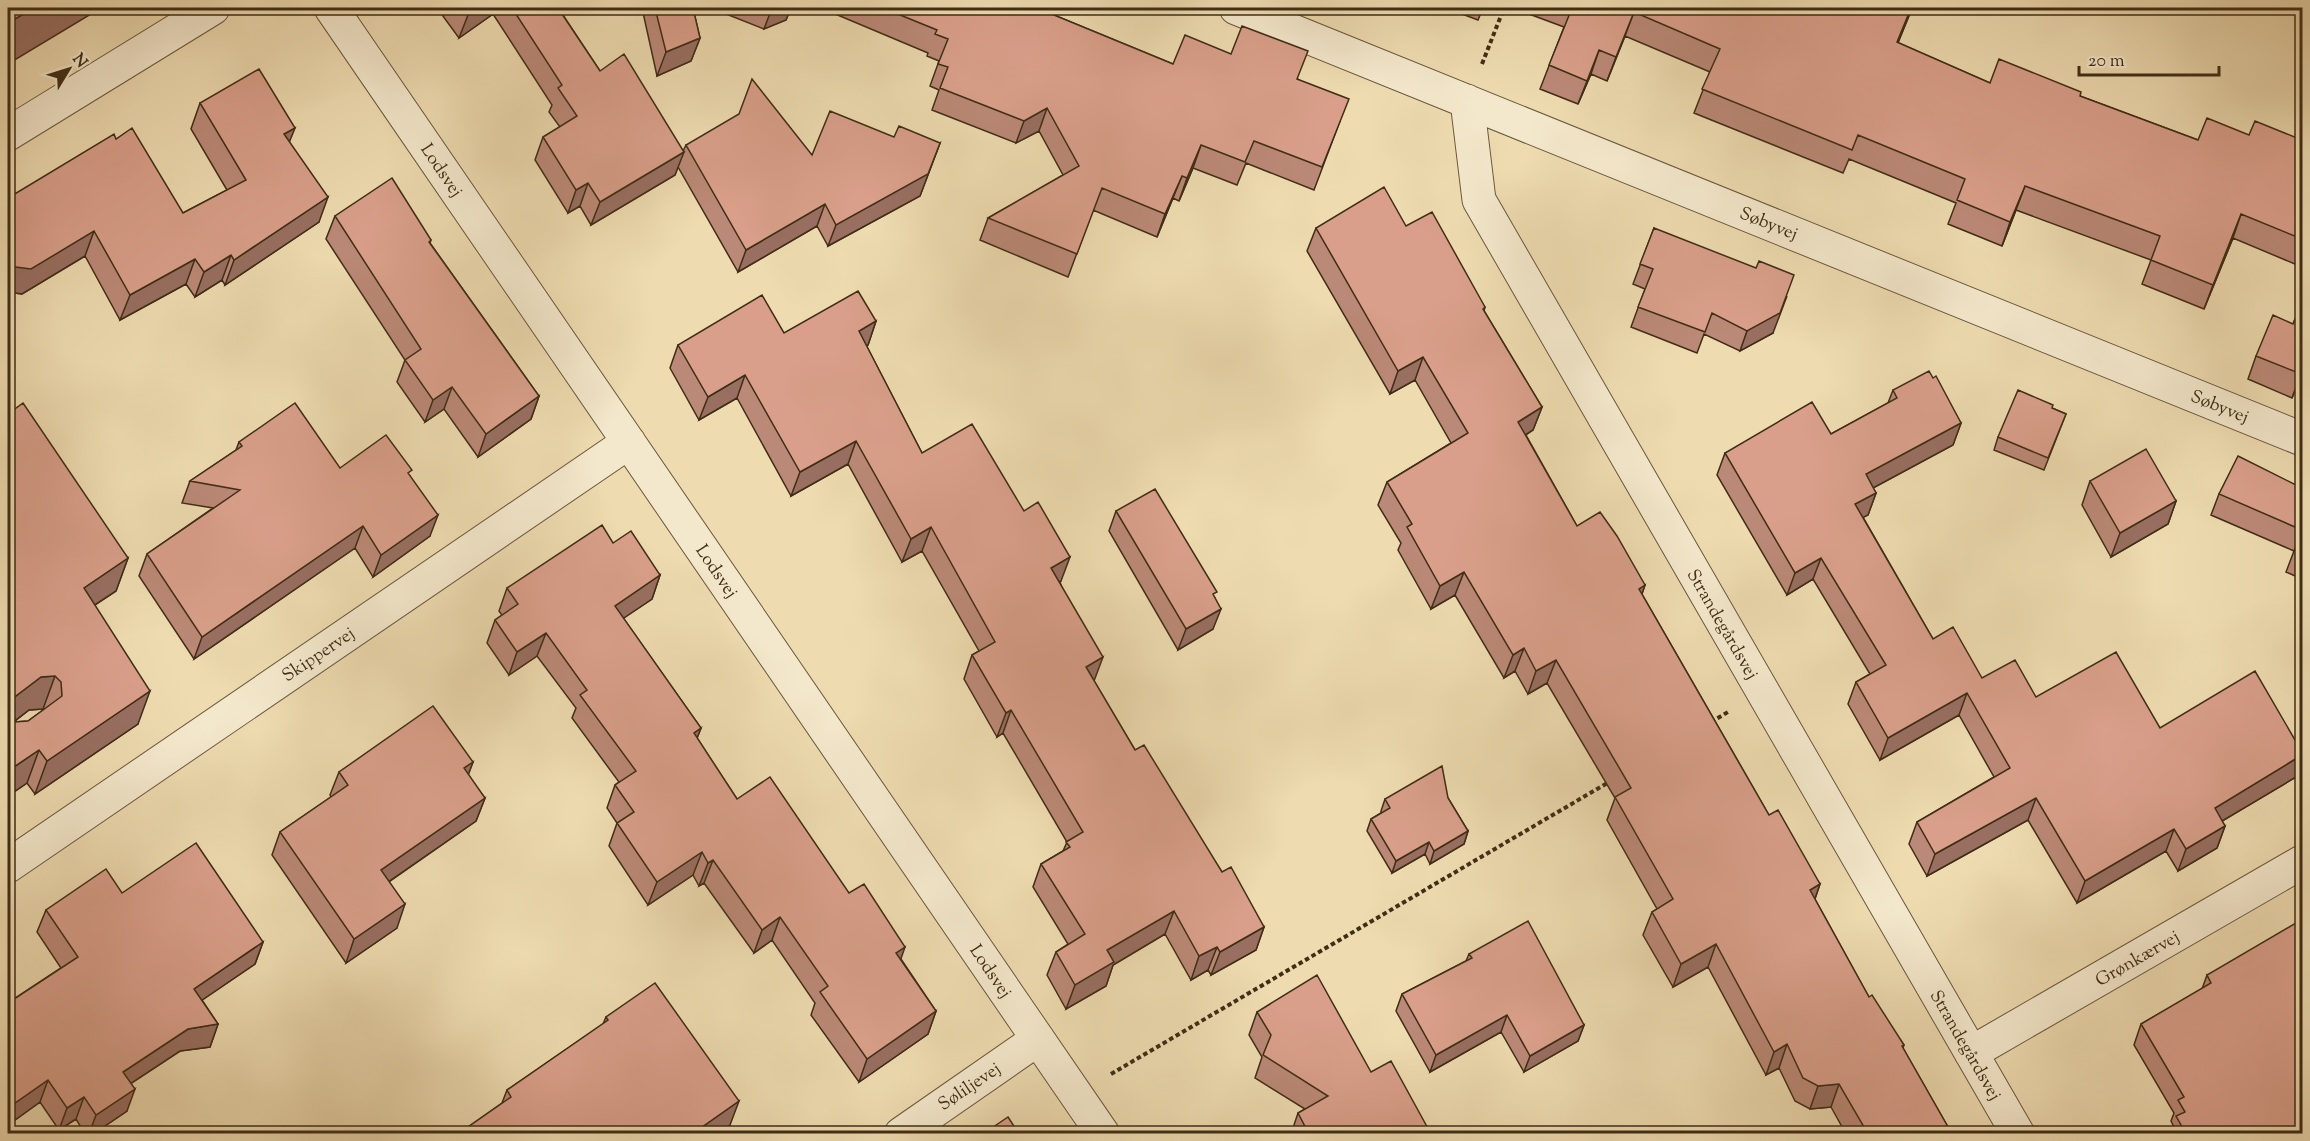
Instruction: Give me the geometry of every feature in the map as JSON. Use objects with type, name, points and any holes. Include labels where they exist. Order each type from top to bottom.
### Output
[{"type":"street","points":[[8,134],[213,8]]},
{"type":"street","name":"Lodsvej","points":[[331,8],[1103,1134]]},
{"type":"street","name":"Søbyvej","points":[[1236,8],[2302,439]]},
{"type":"street","name":"Strandegårdsvej","points":[[1467,101],[1479,200],[2018,1134]]},
{"type":"street","name":"Skippervej","points":[[8,866],[629,442]]},
{"type":"street","name":"Grønkærvej","points":[[1971,1053],[2302,862]]},
{"type":"street","name":"Søliljevej","points":[[901,1134],[1038,1039]]},
{"type":"path","points":[[1467,101],[1504,8]]},
{"type":"path","points":[[1701,728],[1762,692]]},
{"type":"path","points":[[1076,1095],[1619,776]]},
{"type":"building","points":[[8,8],[34,8],[8,23]]},
{"type":"building","points":[[462,8],[478,8],[468,15]]},
{"type":"building","points":[[512,8],[558,8],[600,71],[624,54],[684,152],[600,202],[588,183],[576,190],[543,137],[577,116],[558,88],[562,85]]},
{"type":"building","points":[[655,8],[693,8],[700,38],[666,52]]},
{"type":"building","points":[[883,8],[1037,8],[1173,64],[1185,35],[1231,54],[1242,26],[1308,51],[1297,79],[1349,99],[1322,167],[1254,141],[1245,162],[1201,145],[1187,178],[1182,176],[1165,214],[1102,188],[1077,254],[988,218],[1079,166],[1047,108],[1024,121],[940,88],[948,67],[938,64],[948,39],[935,34],[937,30]]},
{"type":"building","points":[[1572,8],[1911,8],[1897,42],[1990,83],[1999,59],[2081,92],[2080,96],[2198,140],[2207,118],[2249,135],[2255,121],[2302,140],[2302,239],[2241,214],[2213,285],[2151,260],[2160,236],[2025,186],[2010,222],[1957,200],[1965,179],[1858,135],[1852,150],[1702,89],[1720,49],[1634,12],[1616,57],[1599,50],[1587,81],[1549,65]]},
{"type":"building","points":[[259,69],[295,128],[284,134],[328,197],[234,260],[231,255],[204,272],[195,259],[130,295],[94,231],[31,269],[8,266],[8,198],[114,134],[116,139],[132,128],[183,213],[246,180],[200,103]]},
{"type":"building","points":[[752,79],[812,155],[830,111],[894,137],[899,126],[940,143],[928,174],[836,225],[825,204],[746,250],[686,145],[739,114]]},
{"type":"building","points":[[392,178],[431,240],[429,242],[539,396],[486,434],[452,387],[433,400],[405,360],[421,349],[335,216]]},
{"type":"building","points":[[1384,187],[1406,226],[1432,212],[1485,307],[1483,309],[1542,407],[1518,422],[1577,526],[1600,512],[1617,536],[1645,585],[1639,589],[1769,815],[1778,810],[1820,884],[1810,890],[1869,997],[1872,995],[1904,1045],[1902,1046],[1952,1134],[1868,1134],[1839,1084],[1818,1086],[1803,1078],[1787,1044],[1774,1052],[1716,944],[1681,964],[1652,912],[1673,899],[1615,797],[1631,788],[1556,660],[1536,671],[1524,648],[1513,655],[1464,572],[1440,586],[1407,527],[1412,524],[1387,482],[1468,433],[1423,357],[1398,371],[1316,228]]},
{"type":"building","points":[[1654,228],[1756,268],[1759,261],[1794,275],[1780,313],[1747,331],[1712,313],[1705,332],[1638,307],[1653,269],[1640,264]]},
{"type":"building","points":[[858,291],[876,321],[859,331],[922,453],[972,424],[1024,511],[1038,502],[1070,557],[1051,568],[1103,657],[1086,667],[1135,750],[1144,745],[1222,872],[1231,867],[1264,927],[1220,952],[1217,947],[1199,956],[1174,911],[1107,950],[1114,962],[1075,985],[1056,952],[1085,934],[1041,864],[1070,847],[1066,842],[1083,832],[1011,710],[1006,713],[972,655],[995,642],[931,527],[911,539],[856,441],[800,472],[745,375],[708,397],[678,345],[762,295],[784,333]]},
{"type":"building","points":[[2302,302],[2301,374],[2256,356],[2273,315],[2293,324]]},
{"type":"building","points":[[1929,371],[1933,378],[1936,376],[1961,423],[1866,474],[1876,493],[1855,504],[1933,639],[1953,627],[1982,678],[2015,660],[2036,697],[2116,652],[2160,728],[2255,671],[2302,755],[2215,808],[2225,826],[2186,849],[2174,829],[2085,881],[2036,798],[1935,854],[1917,822],[2010,768],[1967,693],[1888,738],[1856,682],[1886,665],[1821,558],[1795,573],[1725,453],[1812,402],[1831,434],[1897,398],[1893,390]]},
{"type":"building","points":[[2018,390],[2053,405],[2052,408],[2066,414],[2048,458],[1998,437]]},
{"type":"building","points":[[23,403],[128,558],[84,588],[150,691],[47,761],[39,750],[8,771],[8,717],[14,722],[28,721],[62,696],[61,682],[55,676],[41,677],[8,702],[8,414]]},
{"type":"building","points":[[295,403],[340,468],[386,435],[412,470],[408,473],[438,515],[381,555],[363,526],[202,637],[147,554],[240,490],[190,481],[242,446],[239,442]]},
{"type":"building","points":[[2146,449],[2176,501],[2120,533],[2090,481]]},
{"type":"building","points":[[2238,456],[2302,488],[2302,530],[2219,494]]},
{"type":"building","points":[[1155,489],[1217,592],[1213,594],[1221,609],[1186,629],[1116,511]]},
{"type":"building","points":[[602,525],[613,543],[631,531],[660,575],[615,606],[701,728],[694,733],[737,799],[770,777],[849,893],[864,884],[905,947],[896,953],[936,1011],[867,1059],[820,992],[828,986],[780,917],[762,930],[713,860],[708,863],[702,852],[657,882],[617,823],[634,812],[615,785],[636,771],[580,695],[587,690],[546,633],[517,652],[495,620],[518,604],[507,588]]},
{"type":"building","points":[[2302,533],[2302,555],[2294,551]]},
{"type":"building","points":[[433,706],[473,762],[464,768],[485,798],[381,870],[405,904],[354,939],[280,832],[348,785],[339,772]]},
{"type":"building","points":[[1442,766],[1448,798],[1468,831],[1434,851],[1429,842],[1396,861],[1371,819],[1390,808],[1385,799]]},
{"type":"building","points":[[196,843],[263,942],[194,989],[218,1024],[188,1029],[123,1072],[135,1089],[96,1115],[84,1097],[67,1108],[48,1080],[15,1103],[8,1091],[8,1003],[78,957],[46,910],[106,869],[122,893]]},
{"type":"building","points":[[2301,920],[2302,1134],[2183,1134],[2185,1132],[2176,1116],[2185,1112],[2178,1100],[2184,1097],[2141,1024],[2211,983],[2207,975]]},
{"type":"building","points":[[1528,921],[1584,1025],[1530,1056],[1507,1015],[1436,1055],[1402,994],[1472,958],[1469,954]]},
{"type":"building","points":[[1317,975],[1371,1072],[1391,1061],[1431,1134],[1309,1134],[1298,1113],[1328,1096],[1263,1055],[1271,1035],[1257,1012]]},
{"type":"building","points":[[655,983],[739,1101],[692,1134],[681,1134],[677,1128],[669,1134],[458,1134],[511,1097],[507,1090],[608,1020],[606,1017]]},
{"type":"building","points":[[1008,1117],[1019,1134],[983,1134]]}]
